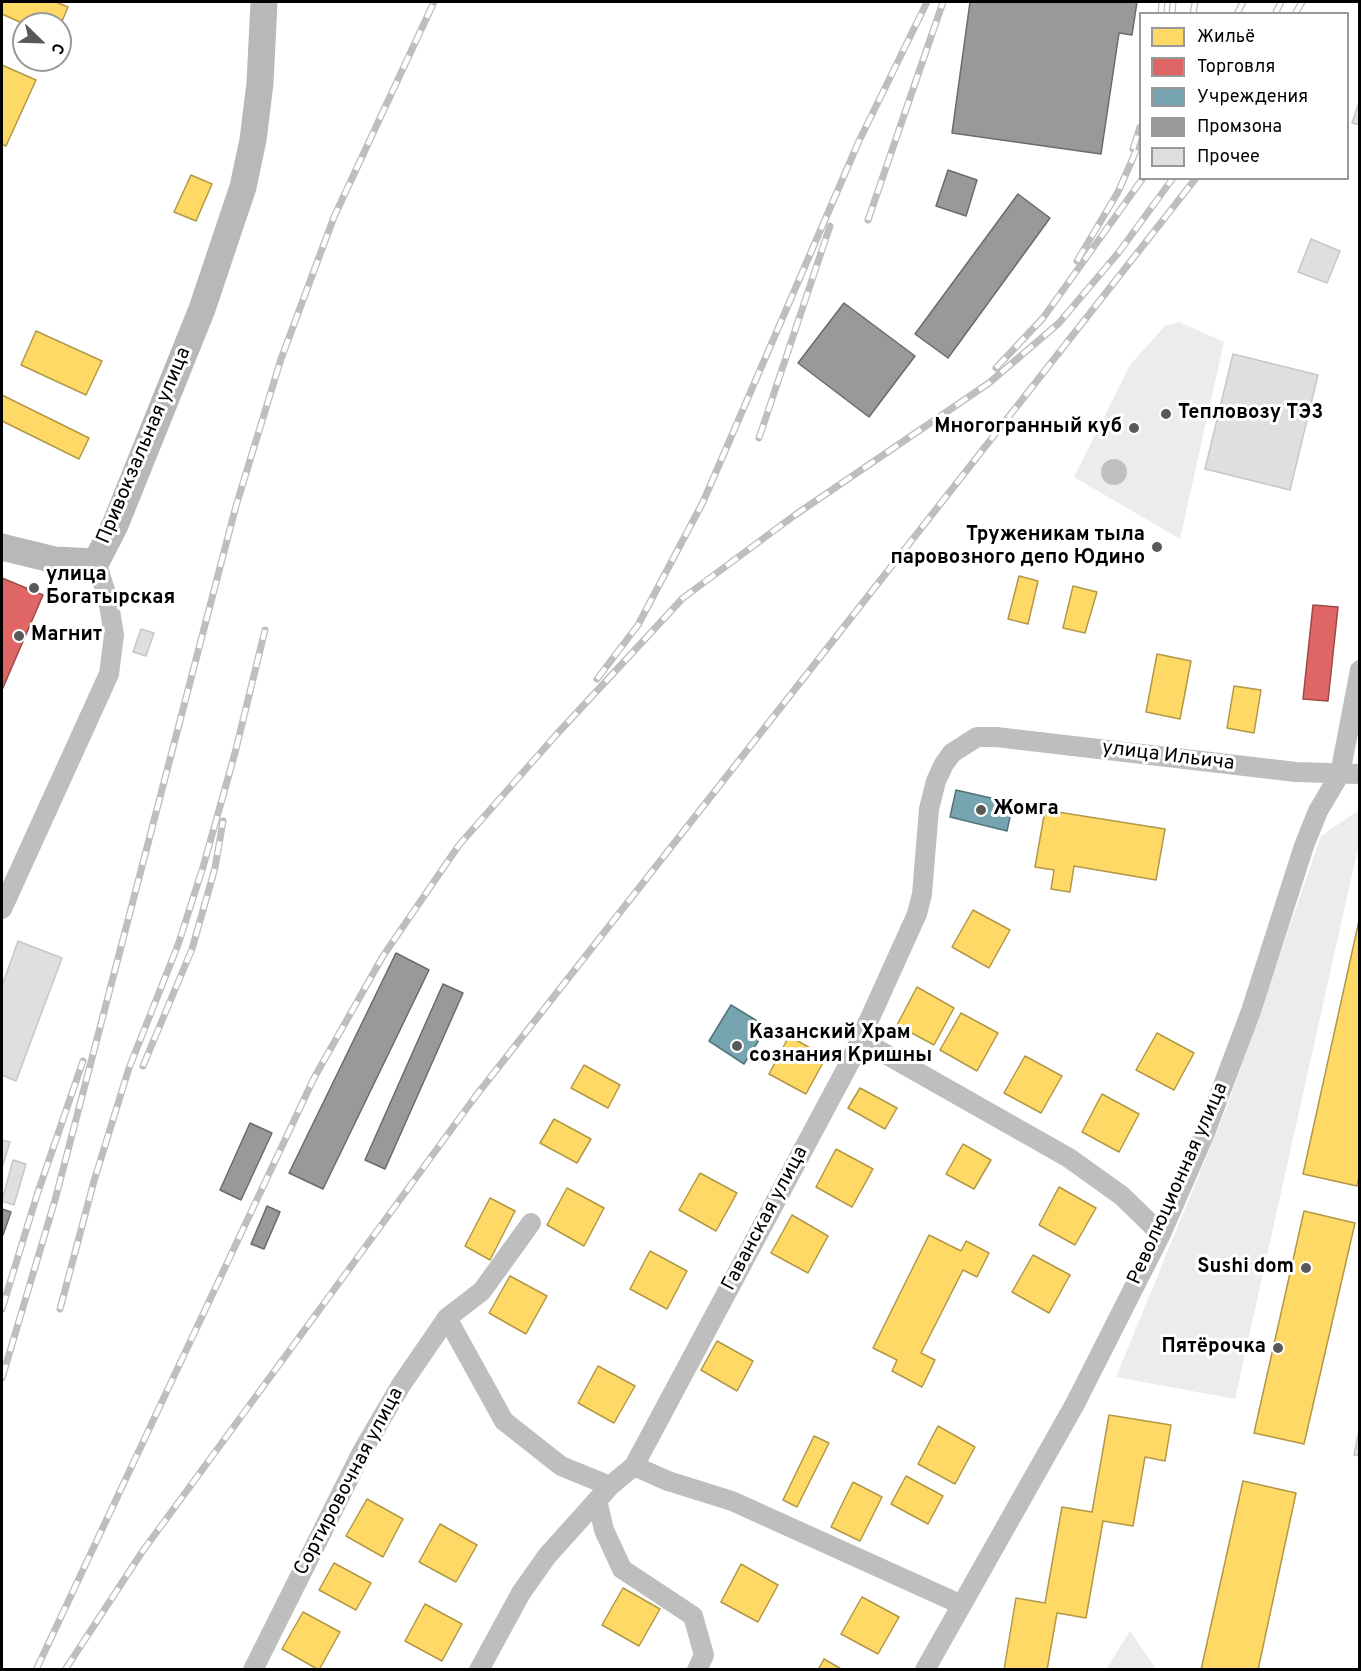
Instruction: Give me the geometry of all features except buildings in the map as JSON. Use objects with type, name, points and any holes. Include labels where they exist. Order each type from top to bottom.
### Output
[{"type":"main road","name":"Привокзальная улица","points":[[96,562],[115,525],[202,309],[243,187],[253,140],[260,83],[264,2]]},
{"type":"main road","points":[[2,547],[55,560],[96,562]]},
{"type":"street","name":"Привокзальная улица","points":[[2,909],[109,674],[114,635],[108,599],[96,562]]},
{"type":"street","name":"Революционная улица","points":[[925,1670],[1075,1404],[1161,1234],[1205,1133],[1251,1011],[1304,846],[1318,812],[1340,774],[1359,670]]},
{"type":"street","name":"улица Ильича","points":[[977,737],[996,737],[1296,772],[1359,774]]},
{"type":"street","name":"Гаванская улица","points":[[479,1670],[521,1593],[547,1556],[603,1493],[634,1466],[850,1062],[917,914],[922,894],[930,809],[936,781],[952,753],[977,737]]},
{"type":"street","points":[[859,1040],[1069,1158],[1122,1196],[1161,1234]]},
{"type":"street","name":"Сортировочная улица","points":[[253,1670],[363,1450],[401,1386],[447,1318],[482,1291],[531,1223]]},
{"type":"street","points":[[447,1318],[504,1421],[561,1466],[603,1493],[604,1530],[622,1569],[693,1616],[704,1655],[697,1670]]},
{"type":"street","points":[[634,1466],[732,1501],[962,1605]]},
{"type":"shaded area","points":[[1179,322],[1224,342],[1180,539],[1074,477],[1130,365],[1165,326]]},
{"type":"shaded area","points":[[1114,459],[1123,463],[1127,472],[1123,481],[1114,485],[1105,481],[1101,472],[1105,463]]},
{"type":"shaded area","points":[[1359,810],[1359,843],[1235,1399],[1116,1377],[1228,1104],[1321,836]]},
{"type":"shaded area","points":[[1130,1631],[1156,1669],[1106,1669]]},
{"type":"railway","points":[[2,1378],[55,1200],[236,506],[281,359],[334,217],[434,2]]},
{"type":"railway","points":[[597,679],[638,625],[703,502],[859,141],[927,2]]},
{"type":"railway","points":[[868,220],[943,2]]},
{"type":"railway","points":[[1161,12],[1162,2]]},
{"type":"railway","points":[[1172,12],[1173,2]]},
{"type":"railway","points":[[1193,12],[1195,2]]},
{"type":"railway","points":[[1238,12],[1243,2]]},
{"type":"railway","points":[[1276,12],[1281,2]]},
{"type":"railway","points":[[1296,12],[1302,2]]},
{"type":"railway","points":[[1133,149],[1139,130]]},
{"type":"railway","points":[[1077,261],[1118,192],[1139,144]]},
{"type":"railway","points":[[996,368],[1043,318],[1142,180]]},
{"type":"railway","points":[[36,1670],[314,1078],[383,956],[459,845],[556,735],[683,598],[795,515],[989,383],[1059,323],[1119,252],[1172,180]]},
{"type":"railway","points":[[65,1670],[142,1552],[475,1097],[1194,180]]},
{"type":"railway","points":[[759,438],[830,226]]},
{"type":"railway","points":[[60,1309],[94,1181],[129,1068],[178,945],[203,867],[235,753],[265,630]]},
{"type":"railway","points":[[143,1066],[192,949],[215,868],[223,821]]},
{"type":"railway","points":[[2,1309],[37,1195],[83,1061]]},
{"type":"place","name":"Тепловозу ТЭ3","points":[[1166,414]]},
{"type":"place","name":"Многогранный куб","points":[[1134,428]]},
{"type":"place","name":"Труженикам тыла паровозного депо Юдино","points":[[1157,547]]},
{"type":"place","name":"улица Богатырская","points":[[34,588]]},
{"type":"place","name":"Магнит","points":[[19,636]]},
{"type":"place","name":"Жомга","points":[[981,810]]},
{"type":"place","name":"Казанский Храм сознания Кришны","points":[[737,1046]]},
{"type":"place","name":"Sushi dom","points":[[1306,1268]]},
{"type":"place","name":"Пятёрочка","points":[[1278,1348]]}]
